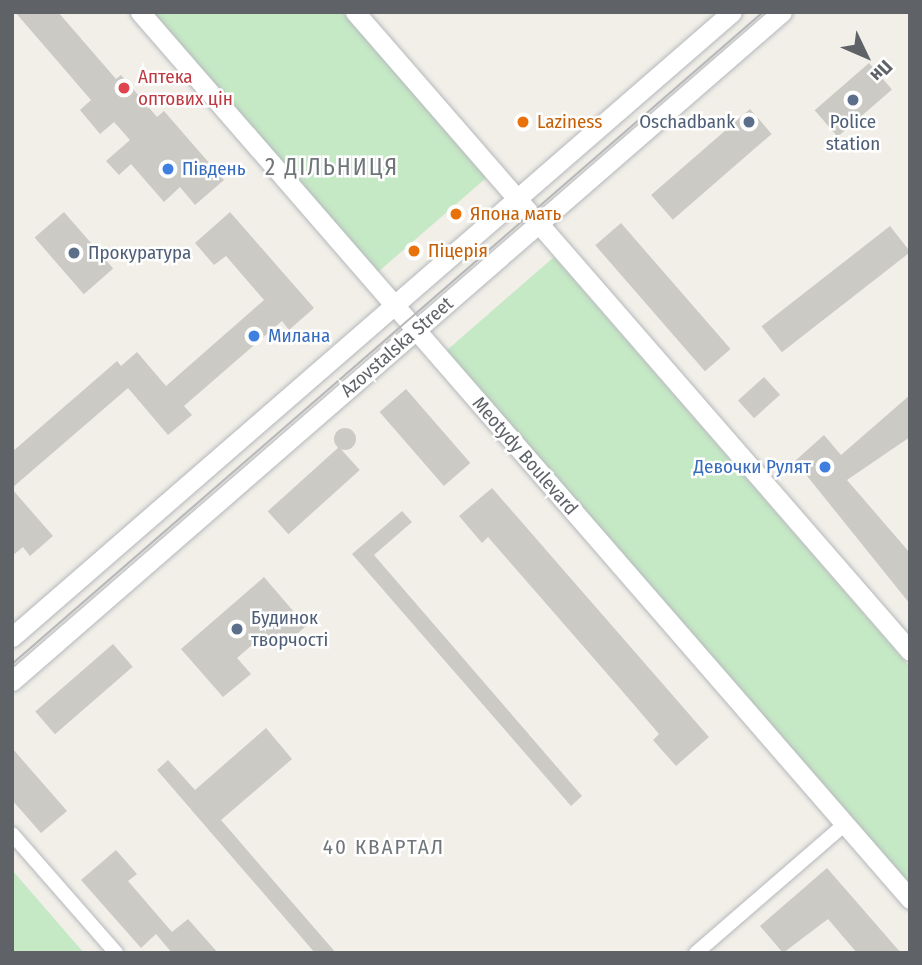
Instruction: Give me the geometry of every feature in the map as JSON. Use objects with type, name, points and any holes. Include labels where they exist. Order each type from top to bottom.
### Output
[{"type":"street","name":"Meotydy Boulevard","points":[[140,12],[910,899]]},
{"type":"street","points":[[355,12],[910,652]]},
{"type":"street","name":"Azovstalska Street","points":[[12,636],[732,12]]},
{"type":"street","name":"Azovstalska Street","points":[[12,681],[782,12]]},
{"type":"street","points":[[696,953],[845,824]]},
{"type":"street","points":[[12,834],[116,953]]},
{"type":"green space","points":[[153,12],[342,12],[486,178],[378,272]]},
{"type":"green space","points":[[554,257],[910,667],[910,884],[446,351]]},
{"type":"green space","points":[[12,870],[84,953],[12,953]]},
{"type":"building","points":[[15,12],[58,12],[116,79],[121,75],[157,117],[164,111],[224,180],[195,205],[180,187],[164,202],[131,164],[119,175],[106,161],[130,140],[114,122],[100,134],[80,110],[91,100]]},
{"type":"building","points":[[869,63],[892,89],[838,137],[815,110]]},
{"type":"building","points":[[750,109],[772,134],[673,220],[651,195]]},
{"type":"building","points":[[64,212],[113,269],[84,294],[35,238]]},
{"type":"building","points":[[230,212],[314,308],[289,330],[282,321],[184,406],[192,415],[168,435],[128,388],[12,488],[12,452],[117,361],[121,366],[137,352],[166,386],[264,300],[226,256],[214,265],[195,243]]},
{"type":"building","points":[[621,223],[731,349],[705,371],[595,245]]},
{"type":"building","points":[[890,226],[910,252],[782,352],[762,326]]},
{"type":"building","points":[[764,377],[780,395],[754,418],[738,400]]},
{"type":"building","points":[[406,389],[470,463],[444,486],[380,412]]},
{"type":"building","points":[[910,395],[910,437],[847,480],[910,553],[910,604],[795,461],[824,435],[841,455]]},
{"type":"building","points":[[345,428],[355,435],[356,439],[349,449],[345,450],[335,443],[334,439],[341,429]]},
{"type":"building","points":[[339,447],[360,470],[288,534],[268,511]]},
{"type":"building","points":[[492,488],[709,737],[676,766],[653,740],[659,734],[617,685],[488,537],[482,543],[459,516]]},
{"type":"building","points":[[12,489],[53,536],[30,556],[23,547],[12,556]]},
{"type":"building","points":[[402,511],[412,522],[374,555],[582,796],[571,806],[352,554]]},
{"type":"building","points":[[264,577],[306,626],[280,649],[266,633],[237,658],[251,674],[223,697],[181,649]]},
{"type":"building","points":[[113,644],[133,667],[55,734],[35,712]]},
{"type":"building","points":[[266,728],[292,759],[221,820],[336,953],[315,953],[157,770],[168,760],[195,790]]},
{"type":"building","points":[[12,748],[67,811],[41,833],[12,800]]},
{"type":"building","points":[[116,850],[137,874],[128,881],[172,932],[188,919],[218,953],[172,953],[156,934],[141,948],[81,880]]},
{"type":"building","points":[[827,868],[901,953],[857,953],[828,919],[783,953],[760,926]]},
{"type":"tram line","points":[[12,664],[763,12]]},
{"type":"place","name":"Аптека оптових цін","points":[[124,88]]},
{"type":"place","name":"Police station","points":[[853,100]]},
{"type":"place","name":"Laziness","points":[[523,122]]},
{"type":"place","name":"Oschadbank","points":[[749,122]]},
{"type":"place","name":"Південь","points":[[168,169]]},
{"type":"place","name":"Япона мать","points":[[456,214]]},
{"type":"place","name":"Піцерія","points":[[414,251]]},
{"type":"place","name":"Прокуратура","points":[[74,253]]},
{"type":"place","name":"Милана","points":[[254,336]]},
{"type":"place","name":"Девочки Рулят","points":[[825,467]]},
{"type":"place","name":"Будинок творчості","points":[[237,629]]},
{"type":"district","name":"2 ДІЛЬНИЦЯ","points":[[332,167]]},
{"type":"district","name":"40 КВАРТАЛ","points":[[384,847]]}]
